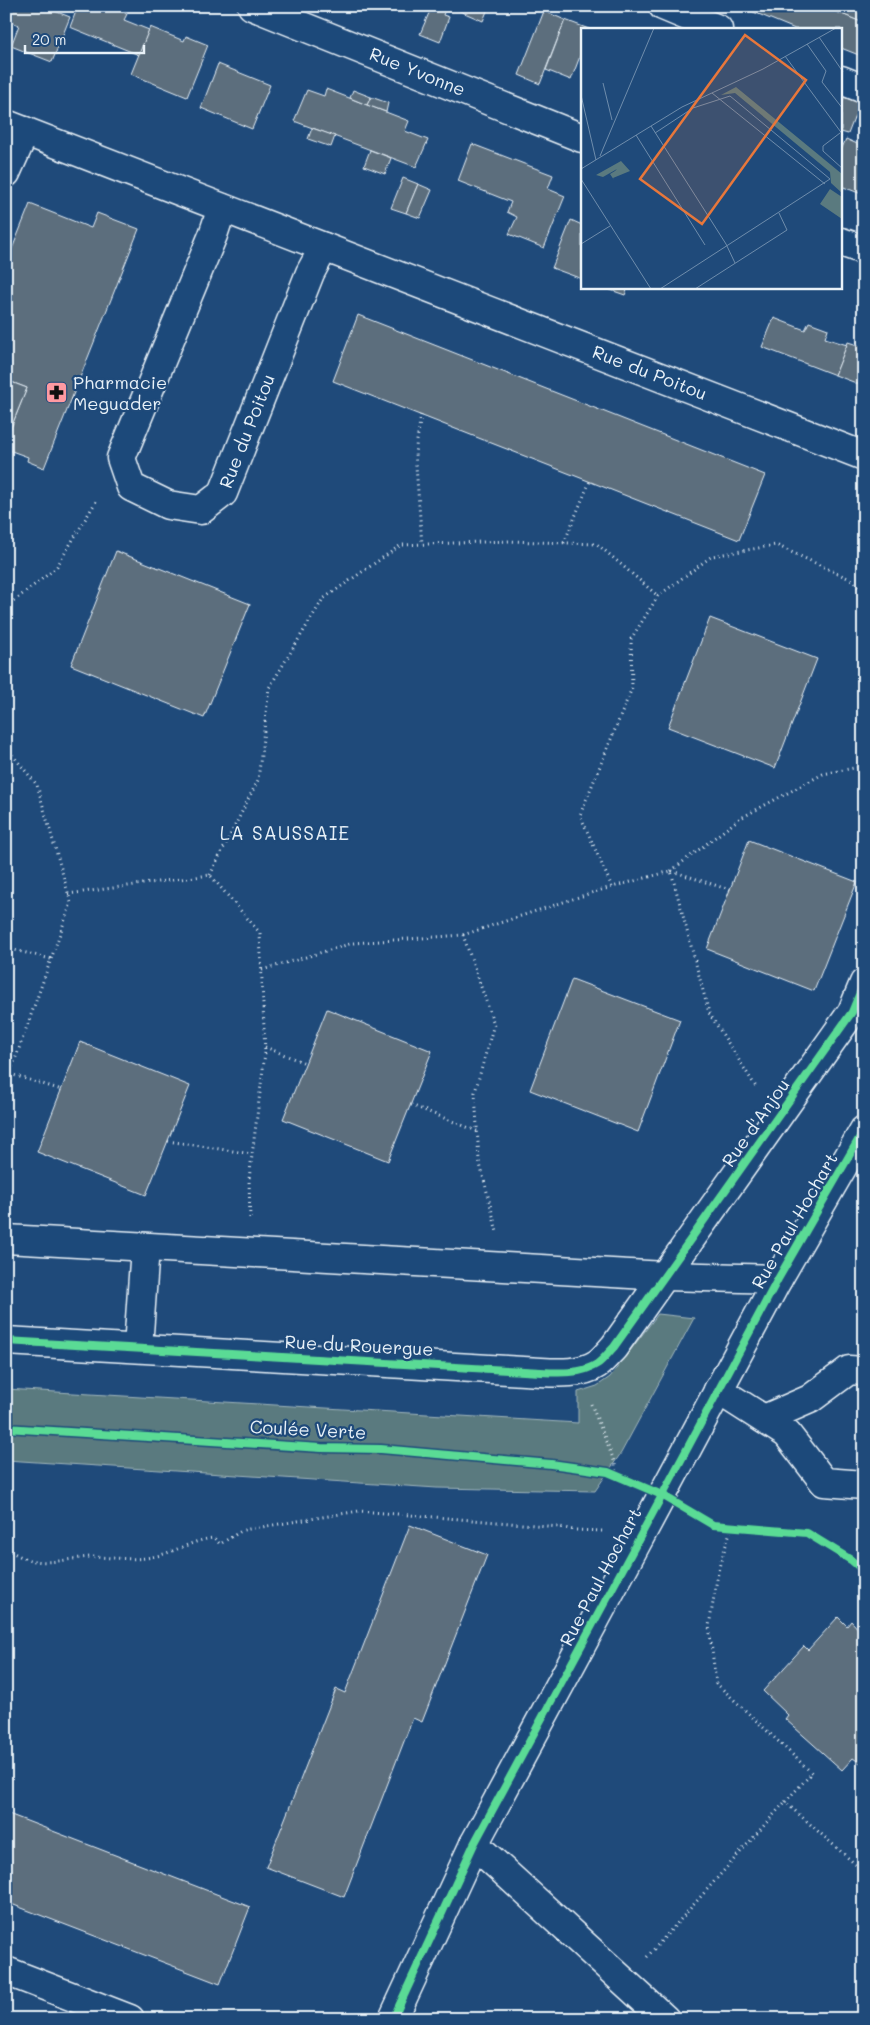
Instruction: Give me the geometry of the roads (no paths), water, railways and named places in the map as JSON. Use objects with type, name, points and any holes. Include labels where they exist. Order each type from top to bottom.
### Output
[{"type":"street","name":"Rue Yvonne","points":[[252,6],[581,138]]},
{"type":"street","points":[[664,6],[716,28]]},
{"type":"street","points":[[842,80],[864,90]]},
{"type":"street","points":[[6,173],[16,128]]},
{"type":"street","name":"Rue du Poitou","points":[[16,128],[864,456]]},
{"type":"street","name":"Rue du Poitou","points":[[222,208],[213,235],[121,458],[130,487],[168,505],[201,510],[223,493],[310,274],[324,247]]},
{"type":"street","points":[[842,242],[864,250]]},
{"type":"street","name":"Rue d'Anjou","points":[[665,1276],[852,1012],[864,983]]},
{"type":"street","name":"Rue Paul Hochart","points":[[393,2019],[474,1844],[778,1279],[864,1130]]},
{"type":"street","points":[[6,1239],[665,1276],[778,1279]]},
{"type":"street","points":[[138,1348],[144,1247]]},
{"type":"street","name":"Rue du Rouergue","points":[[6,1341],[560,1373],[579,1370],[596,1364],[614,1347],[665,1276]]},
{"type":"street","points":[[764,1419],[810,1399],[849,1370],[864,1371]]},
{"type":"street","points":[[718,1390],[787,1434],[824,1482],[864,1484]]},
{"type":"street","points":[[474,1844],[665,2019]]},
{"type":"street","points":[[6,1971],[130,2019]]},
{"type":"place","name":"Pharmacie Meguader","points":[[57,393]]},
{"type":"district","name":"LA SAUSSAIE","points":[[285,833]]}]
